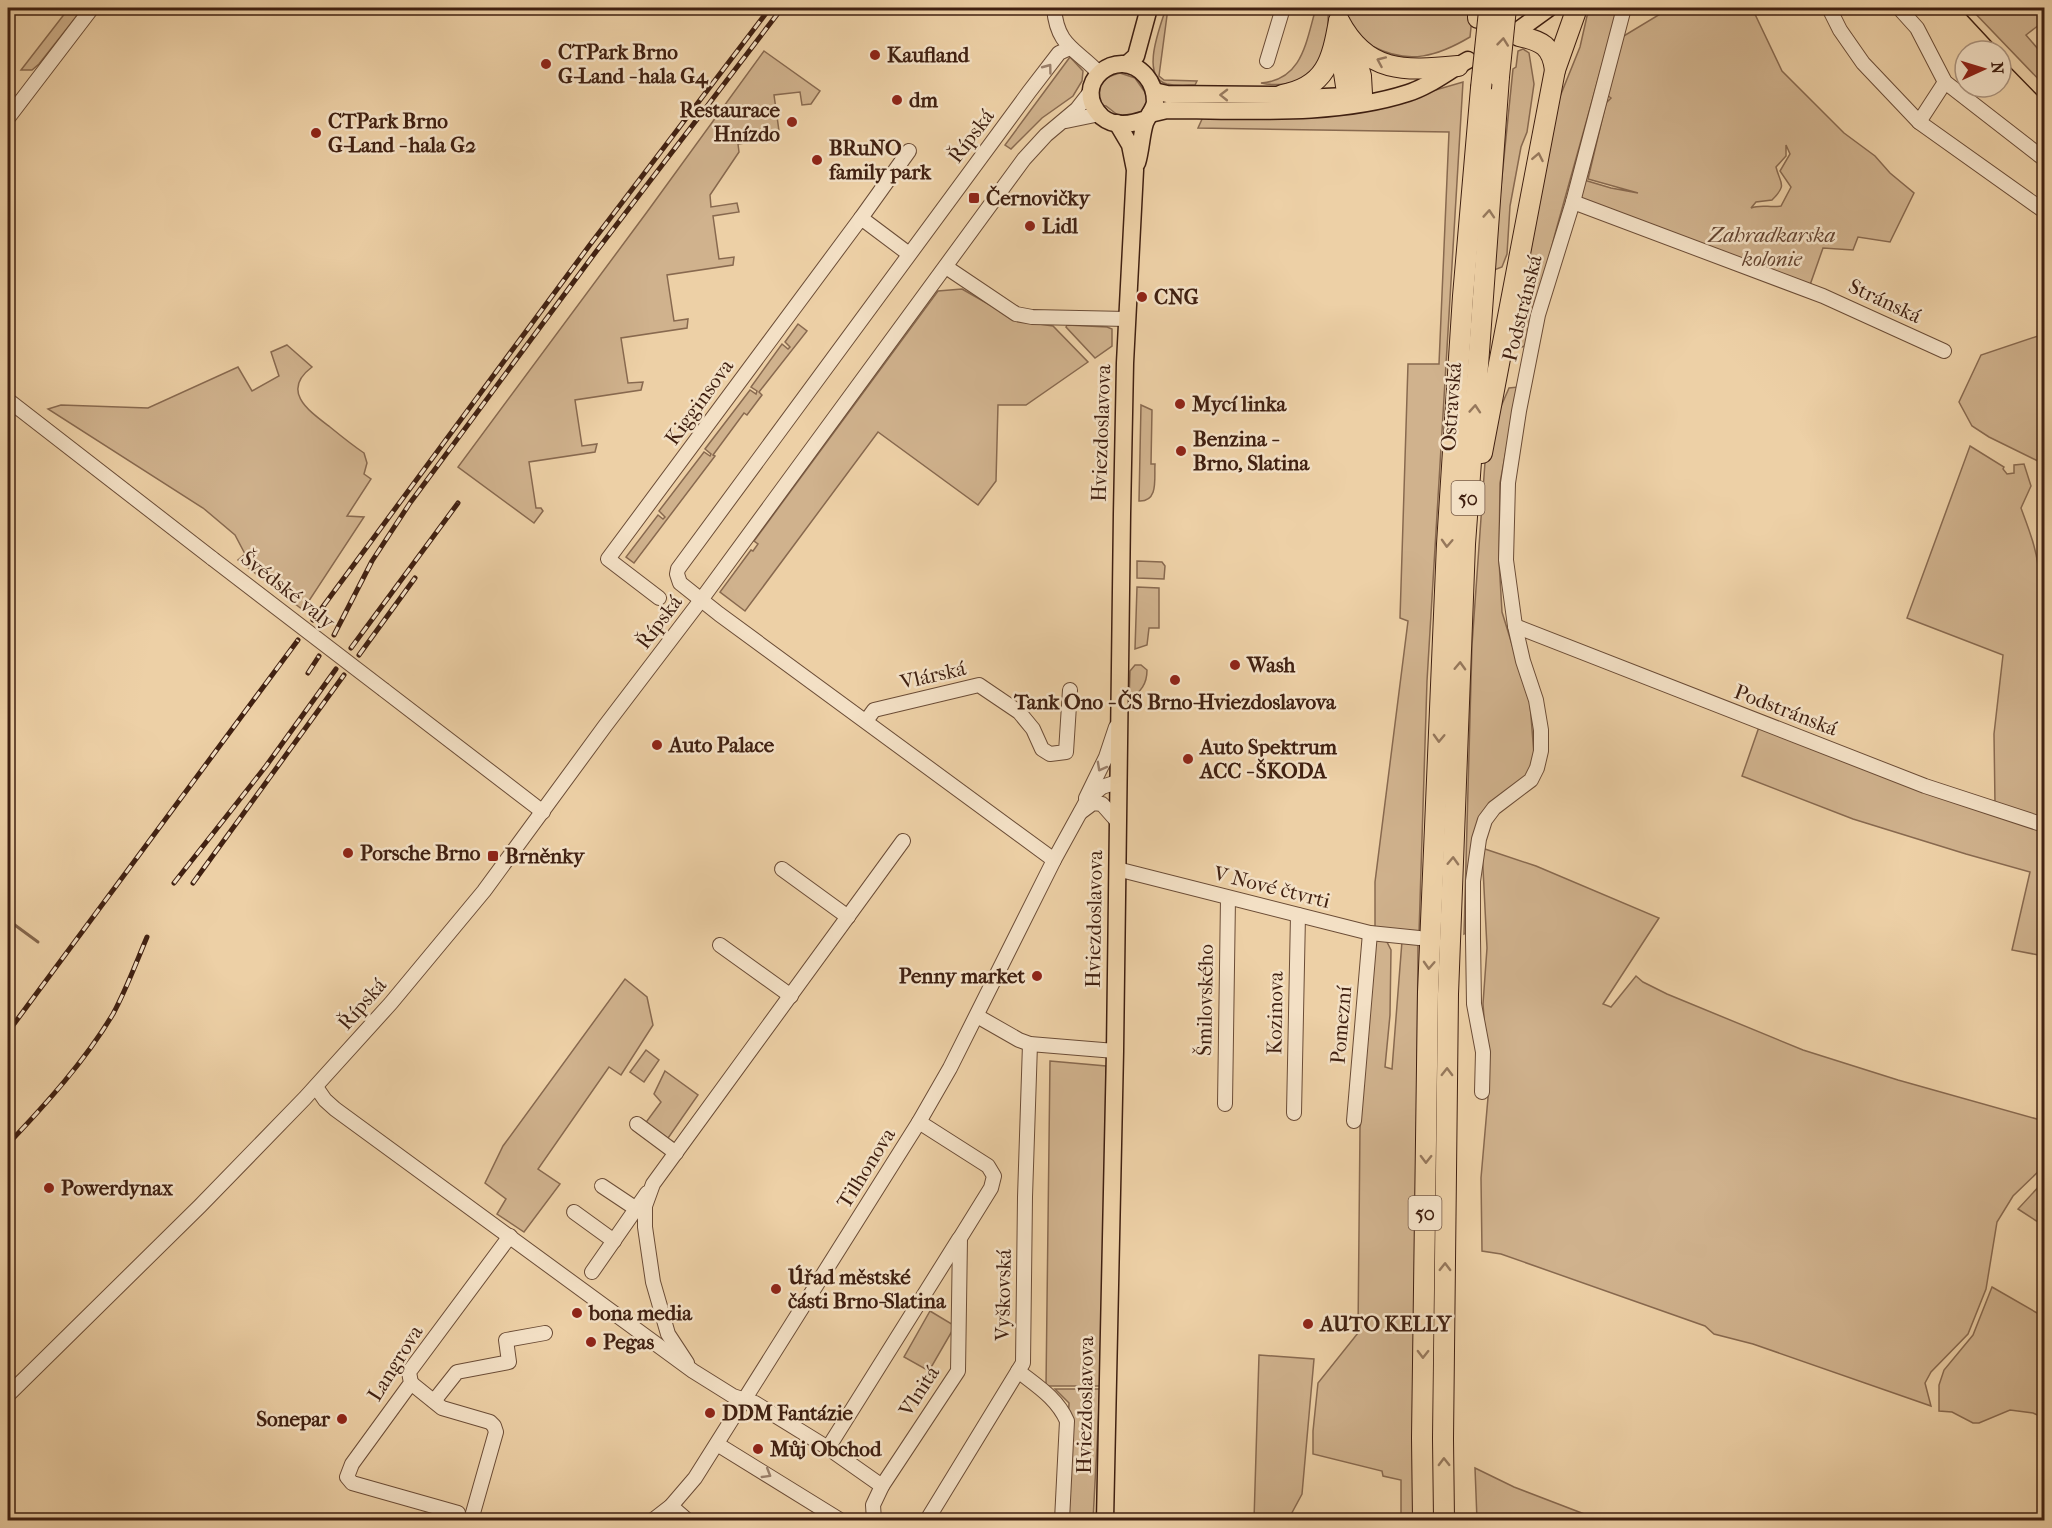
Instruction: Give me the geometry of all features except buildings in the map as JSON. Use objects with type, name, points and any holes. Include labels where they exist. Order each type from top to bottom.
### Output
[{"type":"highway","name":"50","points":[[1465,544],[1555,70],[1577,8]]},
{"type":"highway","name":"Ostravská","points":[[1444,1521],[1443,1427],[1451,920],[1465,544],[1499,77],[1488,10]]},
{"type":"highway","name":"Ostravská","points":[[1423,1521],[1428,992],[1447,544],[1463,296],[1488,10]]},
{"type":"highway","points":[[1338,14],[1351,42],[1361,76],[1351,95]]},
{"type":"highway","points":[[1338,14],[1340,50],[1346,86],[1351,95]]},
{"type":"highway","points":[[1277,102],[1305,89],[1322,74],[1332,55],[1338,14]]},
{"type":"highway","points":[[1520,33],[1549,50],[1555,70]]},
{"type":"highway","points":[[1351,42],[1376,60],[1394,67],[1409,69],[1463,63]]},
{"type":"main road","points":[[1520,33],[1549,8]]},
{"type":"main road","points":[[1127,64],[1136,56],[1147,14]]},
{"type":"main road","points":[[1144,73],[1142,61],[1147,14]]},
{"type":"main road","points":[[1154,91],[1325,108],[1398,96],[1422,88],[1463,63]]},
{"type":"main road","points":[[1135,170],[1148,116],[1154,104],[1154,91],[1149,79],[1136,67],[1127,64],[1112,66],[1100,73],[1093,82],[1090,91],[1094,105],[1106,120],[1132,124],[1148,116],[1167,110],[1351,95],[1427,78],[1463,63]]},
{"type":"main road","name":"Hviezdoslavova","points":[[1105,1521],[1115,1051],[1122,514],[1127,319],[1135,170],[1130,145],[1117,123]]},
{"type":"street","points":[[8,118],[92,8]]},
{"type":"street","points":[[1054,8],[1056,29],[1070,48],[1084,57],[1100,73]]},
{"type":"street","points":[[1267,61],[1282,8]]},
{"type":"street","name":"Podstránská","points":[[1482,1092],[1483,1052],[1474,1004],[1468,939],[1479,839],[1485,820],[1494,808],[1531,780],[1541,751],[1541,730],[1536,700],[1523,661],[1515,626],[1506,560],[1508,483],[1538,315],[1573,202],[1624,8]]},
{"type":"street","points":[[1828,8],[1863,63],[1919,122],[2044,211]]},
{"type":"street","points":[[1899,8],[1917,28],[1945,82],[2044,159]]},
{"type":"street","name":"Řípská","points":[[701,600],[680,583],[678,569],[1029,92],[1059,53],[1070,48]]},
{"type":"street","points":[[1919,122],[1945,82]]},
{"type":"street","name":"Řípská","points":[[8,1395],[316,1087],[450,933],[498,874],[1024,159],[1058,123],[1077,109],[1090,91]]},
{"type":"street","points":[[1058,123],[1100,114]]},
{"type":"street","name":"Kigginsova","points":[[659,598],[608,560],[909,152]]},
{"type":"street","name":"Stránská","points":[[1573,202],[1823,296],[1944,351]]},
{"type":"street","points":[[861,218],[909,254]]},
{"type":"street","points":[[946,267],[1016,314],[1032,317],[1127,319]]},
{"type":"street","name":"Švédské valy","points":[[8,400],[543,812]]},
{"type":"street","points":[[701,600],[1054,860]]},
{"type":"street","name":"Podstránská","points":[[1515,626],[1925,786],[2044,825]]},
{"type":"street","name":"Vlárská","points":[[866,721],[874,710],[979,685],[1019,712],[1033,729],[1042,749],[1050,754],[1066,752],[1070,690]]},
{"type":"street","name":"Tilhonova","points":[[1080,813],[1091,784],[1106,757],[1119,719]]},
{"type":"street","name":"Tilhonova","points":[[653,1521],[695,1478],[919,1122],[977,1016],[1054,860],[1087,800],[1102,787],[1117,782]]},
{"type":"street","points":[[1080,813],[1090,805],[1102,804],[1117,821]]},
{"type":"street","points":[[592,1272],[635,1208],[903,841]]},
{"type":"street","points":[[782,869],[848,917]]},
{"type":"street","name":"V Nové čtvrti","points":[[1117,869],[1370,933],[1419,938]]},
{"type":"street","name":"Šmilovského","points":[[1225,1104],[1228,898]]},
{"type":"street","name":"Kozinova","points":[[1294,1113],[1298,915]]},
{"type":"street","name":"Pomezní","points":[[1354,1120],[1370,933]]},
{"type":"street","points":[[720,945],[791,996]]},
{"type":"street","points":[[977,1016],[1030,1044],[1115,1051]]},
{"type":"street","name":"Vyškovská","points":[[927,1521],[1023,1363],[1030,1044]]},
{"type":"street","points":[[316,1087],[335,1109],[693,1371],[744,1401],[755,1403],[828,1448],[882,1486]]},
{"type":"street","points":[[828,1448],[991,1188],[994,1176],[988,1166],[919,1122]]},
{"type":"street","points":[[637,1124],[676,1153]]},
{"type":"street","points":[[653,1184],[645,1206],[645,1227],[653,1282],[668,1334],[693,1371]]},
{"type":"street","points":[[602,1185],[635,1208]]},
{"type":"street","points":[[574,1212],[614,1241]]},
{"type":"street","points":[[626,1223],[645,1227]]},
{"type":"street","name":"Langrova","points":[[458,1513],[352,1483],[347,1477],[352,1464],[411,1383],[409,1372],[510,1236]]},
{"type":"street","name":"Vlnitá","points":[[874,1521],[873,1505],[882,1486],[958,1371],[960,1238]]},
{"type":"street","points":[[434,1401],[457,1372],[509,1362],[506,1340],[545,1334]]},
{"type":"street","points":[[1018,1371],[1047,1393],[1062,1409],[1067,1421],[1062,1521]]},
{"type":"street","points":[[411,1383],[442,1408],[490,1422],[494,1426],[496,1432],[471,1521]]},
{"type":"street","points":[[717,1444],[840,1521]]},
{"type":"street","points":[[670,1506],[687,1521]]},
{"type":"green space","points":[[69,8],[83,8],[39,64],[32,70],[21,70]]},
{"type":"green space","points":[[1166,8],[1168,8],[1159,76],[1164,80],[1197,81],[1195,85],[1167,84],[1154,72],[1154,50]]},
{"type":"green space","points":[[1316,8],[1328,8],[1328,18],[1324,50],[1315,70],[1298,82],[1275,85],[1261,83],[1286,75],[1294,67],[1305,45]]},
{"type":"green space","points":[[1344,8],[1473,8],[1470,37],[1446,49],[1423,56],[1399,56],[1374,47],[1371,51],[1350,28]]},
{"type":"green space","points":[[1592,8],[1618,8],[1555,234],[1527,345],[1517,349],[1516,338],[1531,241],[1559,99],[1580,47],[1587,16]]},
{"type":"green space","name":"Zahradkarska kolonie","points":[[1670,8],[1752,8],[1782,71],[1844,133],[1875,156],[1890,173],[1914,193],[1890,242],[1858,237],[1853,250],[1823,248],[1810,285],[1584,201],[1581,197],[1584,180],[1638,193],[1588,179],[1606,103],[1611,98],[1607,95],[1622,37]],"holes":[[[1786,145],[1790,154],[1780,171],[1791,187],[1781,206],[1751,208],[1756,202],[1772,200],[1777,195],[1781,184],[1776,167],[1786,156]]]},
{"type":"green space","points":[[1970,8],[2044,8],[2044,21],[2026,35],[2044,56],[2044,85],[2013,53],[2013,39],[2000,39]]},
{"type":"green space","points":[[1523,49],[1529,53],[1534,84],[1527,132],[1521,147],[1510,206],[1507,254],[1502,267],[1494,270],[1513,69],[1516,67],[1518,51]]},
{"type":"green space","points":[[764,51],[820,91],[811,104],[802,105],[800,92],[774,95],[780,138],[738,144],[739,152],[710,195],[711,207],[737,203],[739,212],[713,216],[719,259],[734,257],[733,265],[667,275],[674,321],[688,319],[687,328],[621,338],[628,383],[643,382],[641,390],[575,400],[582,446],[597,444],[595,452],[529,462],[536,508],[541,508],[543,511],[534,523],[458,467]]},
{"type":"green space","points":[[1070,57],[1083,71],[1082,81],[1073,96],[1042,118],[1011,149],[1005,145]]},
{"type":"green space","points":[[1120,73],[1135,78],[1149,98],[1147,107],[1140,115],[1119,116],[1106,106],[1100,105],[1101,83],[1108,77]]},
{"type":"green space","points":[[1463,82],[1427,681],[1419,933],[1375,927],[1375,882],[1408,621],[1400,618],[1408,364],[1439,364],[1449,132],[1198,128],[1203,117],[1384,105]]},
{"type":"green space","points":[[962,289],[1018,321],[1053,326],[1088,362],[1026,405],[998,405],[996,481],[978,505],[878,432],[745,611],[720,592],[758,544],[754,541],[938,291]]},
{"type":"green space","points":[[798,324],[807,331],[759,392],[762,395],[747,415],[744,413],[713,455],[715,456],[634,563],[626,557],[658,515],[663,519],[665,517],[659,511],[704,452],[710,456],[711,454],[705,449],[750,390],[756,394],[757,391],[751,387],[782,344],[788,349],[790,347],[785,342]]},
{"type":"green space","points":[[1067,325],[1112,329],[1112,346],[1095,358],[1066,327]]},
{"type":"green space","points":[[2044,334],[2044,464],[1972,426],[1959,402],[1981,355]]},
{"type":"green space","points":[[287,345],[312,367],[298,384],[301,400],[314,414],[364,453],[367,463],[364,474],[371,479],[347,516],[364,517],[303,610],[238,560],[245,554],[235,535],[203,508],[48,409],[61,405],[148,408],[238,367],[252,391],[279,376],[271,352]]},
{"type":"green space","points":[[1518,387],[1500,483],[1499,560],[1502,612],[1530,703],[1534,755],[1526,779],[1491,805],[1468,932],[1464,934],[1472,645],[1485,462],[1496,418],[1509,388]]},
{"type":"green space","points":[[1141,405],[1152,410],[1151,464],[1155,464],[1155,482],[1150,498],[1139,501]]},
{"type":"green space","points":[[1970,446],[2004,467],[2007,474],[2014,473],[2014,465],[2024,464],[2031,486],[2021,508],[2036,553],[2039,580],[2044,578],[2044,819],[1995,804],[1994,734],[2003,655],[1907,618]]},
{"type":"green space","points":[[1137,561],[1162,562],[1165,566],[1164,579],[1137,578]]},
{"type":"green space","points":[[1137,587],[1159,588],[1159,628],[1149,628],[1147,645],[1135,649]]},
{"type":"green space","points":[[1135,665],[1141,665],[1147,670],[1147,675],[1142,687],[1129,699],[1130,671]]},
{"type":"green space","points":[[1759,727],[2044,828],[2044,956],[2012,950],[2030,872],[1853,819],[1742,776]]},
{"type":"green space","points":[[1482,848],[1536,866],[1659,918],[1603,1004],[1611,1007],[1636,976],[1667,994],[1803,1050],[1898,1080],[2044,1121],[2044,1166],[2013,1196],[1997,1222],[1986,1289],[1968,1334],[1931,1372],[1925,1383],[1931,1406],[1753,1344],[1714,1334],[1705,1326],[1501,1254],[1482,1251],[1481,1178],[1489,1086],[1483,1004],[1487,948]]},
{"type":"green space","points":[[1374,936],[1387,942],[1391,950],[1390,1015],[1385,1067],[1392,1069],[1402,941],[1418,942],[1414,1520],[1401,1520],[1401,1480],[1383,1476],[1382,1471],[1313,1454],[1318,1383],[1358,1333],[1360,1128]]},
{"type":"green space","points":[[625,979],[647,997],[653,1025],[621,1075],[609,1067],[538,1169],[560,1184],[524,1232],[497,1214],[506,1199],[485,1183],[503,1146]]},
{"type":"green space","points":[[646,1050],[659,1060],[644,1082],[630,1072]]},
{"type":"green space","points":[[1050,1061],[1106,1066],[1103,1386],[1046,1386]]},
{"type":"green space","points":[[665,1071],[698,1095],[666,1141],[644,1125],[661,1102],[654,1094]]},
{"type":"green space","points":[[2044,1181],[2044,1226],[2018,1209]]},
{"type":"green space","points":[[1992,1287],[2044,1317],[2044,1418],[2033,1413],[2010,1410],[1979,1423],[1973,1423],[1952,1412],[1939,1411],[1939,1385],[1944,1370],[1973,1335]]},
{"type":"green space","points":[[930,1311],[955,1326],[929,1371],[904,1357]]},
{"type":"green space","points":[[1259,1355],[1314,1359],[1302,1494],[1288,1520],[1254,1520]]},
{"type":"green space","points":[[1055,1389],[1100,1389],[1093,1520],[1064,1520],[1069,1403]]},
{"type":"green space","points":[[1475,1468],[1514,1487],[1600,1520],[1477,1520]]},
{"type":"waterway","points":[[8,920],[38,942]]},
{"type":"tram line","points":[[1960,8],[1989,39]]},
{"type":"tram line","points":[[2013,70],[2044,102]]},
{"type":"railway","points":[[313,620],[589,246],[770,8]]},
{"type":"railway","points":[[334,635],[372,561],[410,503],[595,253],[782,8]]},
{"type":"railway","points":[[351,648],[458,503]]},
{"type":"railway","points":[[359,655],[415,578]]},
{"type":"railway","points":[[8,1032],[298,640]]},
{"type":"railway","points":[[308,673],[319,656]]},
{"type":"railway","points":[[174,883],[266,766],[336,669]]},
{"type":"railway","points":[[193,883],[344,675]]},
{"type":"railway","points":[[8,1144],[64,1082],[90,1049],[113,1014],[147,937]]},
{"type":"place","name":"Kaufland","points":[[875,55]]},
{"type":"place","name":"CTPark Brno G-Land - hala G4","points":[[546,64]]},
{"type":"place","name":"dm","points":[[897,100]]},
{"type":"place","name":"Restaurace Hnízdo","points":[[792,122]]},
{"type":"place","name":"CTPark Brno G-Land - hala G2","points":[[316,133]]},
{"type":"place","name":"BRuNO family park","points":[[817,160]]},
{"type":"place","name":"Černovičky","points":[[974,198]]},
{"type":"place","name":"Lidl","points":[[1030,226]]},
{"type":"place","name":"CNG","points":[[1142,297]]},
{"type":"place","name":"Mycí linka","points":[[1180,404]]},
{"type":"place","name":"Benzina - Brno, Slatina","points":[[1181,451]]},
{"type":"place","name":"Wash","points":[[1235,665]]},
{"type":"place","name":"Tank Ono - ČS Brno-Hviezdoslavova","points":[[1175,680]]},
{"type":"place","name":"Auto Palace","points":[[657,745]]},
{"type":"place","name":"Auto Spektrum ACC - ŠKODA","points":[[1188,759]]},
{"type":"place","name":"Porsche Brno","points":[[348,853]]},
{"type":"place","name":"Brněnky","points":[[493,856]]},
{"type":"place","name":"Penny market","points":[[1037,976]]},
{"type":"place","name":"Powerdynax","points":[[49,1188]]},
{"type":"place","name":"Úřad městské části Brno-Slatina","points":[[776,1289]]},
{"type":"place","name":"bona media","points":[[577,1313]]},
{"type":"place","name":"AUTO KELLY","points":[[1308,1324]]},
{"type":"place","name":"Pegas","points":[[591,1342]]},
{"type":"place","name":"DDM Fantázie","points":[[710,1413]]},
{"type":"place","name":"Sonepar","points":[[342,1419]]},
{"type":"place","name":"Můj Obchod","points":[[758,1449]]}]
